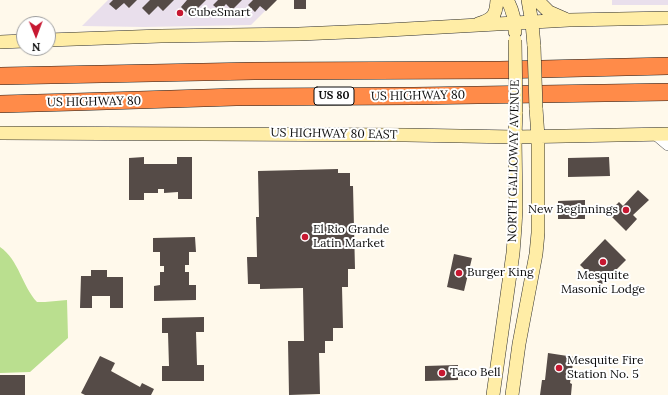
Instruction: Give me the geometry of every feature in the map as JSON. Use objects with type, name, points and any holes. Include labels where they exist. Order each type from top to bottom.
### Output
[{"type":"highway","name":"US HIGHWAY 80","points":[[0,76],[254,70],[492,70],[668,66]]},
{"type":"highway","name":"US HIGHWAY 80","points":[[0,104],[236,98],[668,92]]},
{"type":"main road","points":[[474,26],[493,18],[496,11],[497,0]]},
{"type":"main road","name":"NORTH GALLOWAY AVENUE","points":[[493,395],[515,228],[516,209],[515,23],[513,13],[507,0]]},
{"type":"main road","name":"NORTH GALLOWAY AVENUE","points":[[512,395],[519,344],[536,254],[538,233],[538,137],[534,46],[528,0]]},
{"type":"main road","points":[[537,0],[549,12],[569,20]]},
{"type":"main road","points":[[56,40],[161,36],[299,34],[569,20],[668,18]]},
{"type":"main road","points":[[0,42],[16,41]]},
{"type":"main road","name":"US HIGHWAY 80 EAST","points":[[0,133],[406,135],[499,136],[515,138],[668,134]]},
{"type":"main road","points":[[501,341],[519,344]]},
{"type":"street","points":[[654,134],[668,145]]},
{"type":"shaded area","name":"CubeSmart","points":[[108,0],[276,0],[251,25],[144,27],[82,26]]},
{"type":"shaded area","points":[[612,0],[668,0],[668,5],[612,5]]},
{"type":"green space","points":[[0,247],[12,259],[32,296],[37,302],[67,300],[68,338],[30,372],[0,373]]},
{"type":"building","points":[[113,0],[137,0],[129,8],[124,3],[116,10],[109,4]]},
{"type":"building","points":[[150,0],[174,0],[163,11],[158,6],[149,15],[142,8]]},
{"type":"building","points":[[187,0],[206,0],[190,16],[181,7]]},
{"type":"building","points":[[218,0],[242,0],[232,10],[226,4],[220,11],[213,5]]},
{"type":"building","points":[[253,0],[277,0],[266,11],[260,6],[255,12],[248,5]]},
{"type":"building","points":[[294,0],[306,0],[306,9],[294,9]]},
{"type":"building","points":[[144,157],[144,164],[177,164],[177,157],[192,157],[192,199],[178,199],[178,192],[164,193],[164,189],[158,189],[158,193],[144,193],[144,200],[129,200],[129,158]]},
{"type":"building","points":[[609,157],[610,176],[568,177],[568,158]]},
{"type":"building","name":"El Rio Grande Latin Market","points":[[338,169],[338,173],[350,173],[350,186],[353,186],[355,269],[348,269],[348,287],[342,287],[343,328],[333,328],[333,341],[325,341],[325,353],[319,353],[320,394],[289,395],[288,341],[304,341],[303,288],[260,289],[260,284],[248,284],[247,257],[257,257],[256,217],[259,217],[258,171]]},
{"type":"building","name":"New Beginnings","points":[[638,190],[649,200],[633,215],[637,219],[626,231],[608,213],[619,202],[623,206]]},
{"type":"building","points":[[585,200],[585,219],[558,219],[558,201]]},
{"type":"building","points":[[195,237],[196,252],[189,252],[189,265],[185,265],[185,272],[189,272],[189,285],[196,285],[196,300],[154,301],[154,286],[160,285],[160,272],[164,272],[164,266],[160,266],[160,252],[153,252],[153,238]]},
{"type":"building","name":"Mesquite Masonic Lodge","points":[[605,239],[626,260],[601,285],[580,265]]},
{"type":"building","name":"Burger King","points":[[454,254],[472,258],[464,291],[447,287]]},
{"type":"building","points":[[91,270],[107,270],[107,277],[123,277],[123,308],[110,308],[110,296],[92,296],[92,308],[80,308],[81,276],[91,276]]},
{"type":"building","points":[[204,317],[204,332],[196,332],[197,365],[204,365],[204,381],[162,381],[162,366],[169,366],[168,333],[162,333],[162,318]]},
{"type":"building","name":"Mesquite Fire Station No. 5","points":[[548,353],[574,357],[570,383],[572,384],[571,395],[540,395],[542,380],[545,380]]},
{"type":"building","points":[[100,356],[115,363],[111,371],[140,387],[142,383],[154,389],[151,395],[85,395],[81,393]]},
{"type":"building","name":"Taco Bell","points":[[458,365],[458,380],[425,381],[425,366]]},
{"type":"building","points":[[0,375],[25,375],[25,395],[0,395]]},
{"type":"place","name":"CubeSmart","points":[[180,13]]},
{"type":"place","name":"New Beginnings","points":[[626,210]]},
{"type":"place","name":"El Rio Grande Latin Market","points":[[305,237]]},
{"type":"place","name":"Mesquite Masonic Lodge","points":[[603,262]]},
{"type":"place","name":"Burger King","points":[[459,273]]},
{"type":"place","name":"Mesquite Fire Station No. 5","points":[[559,368]]},
{"type":"place","name":"Taco Bell","points":[[442,373]]}]
